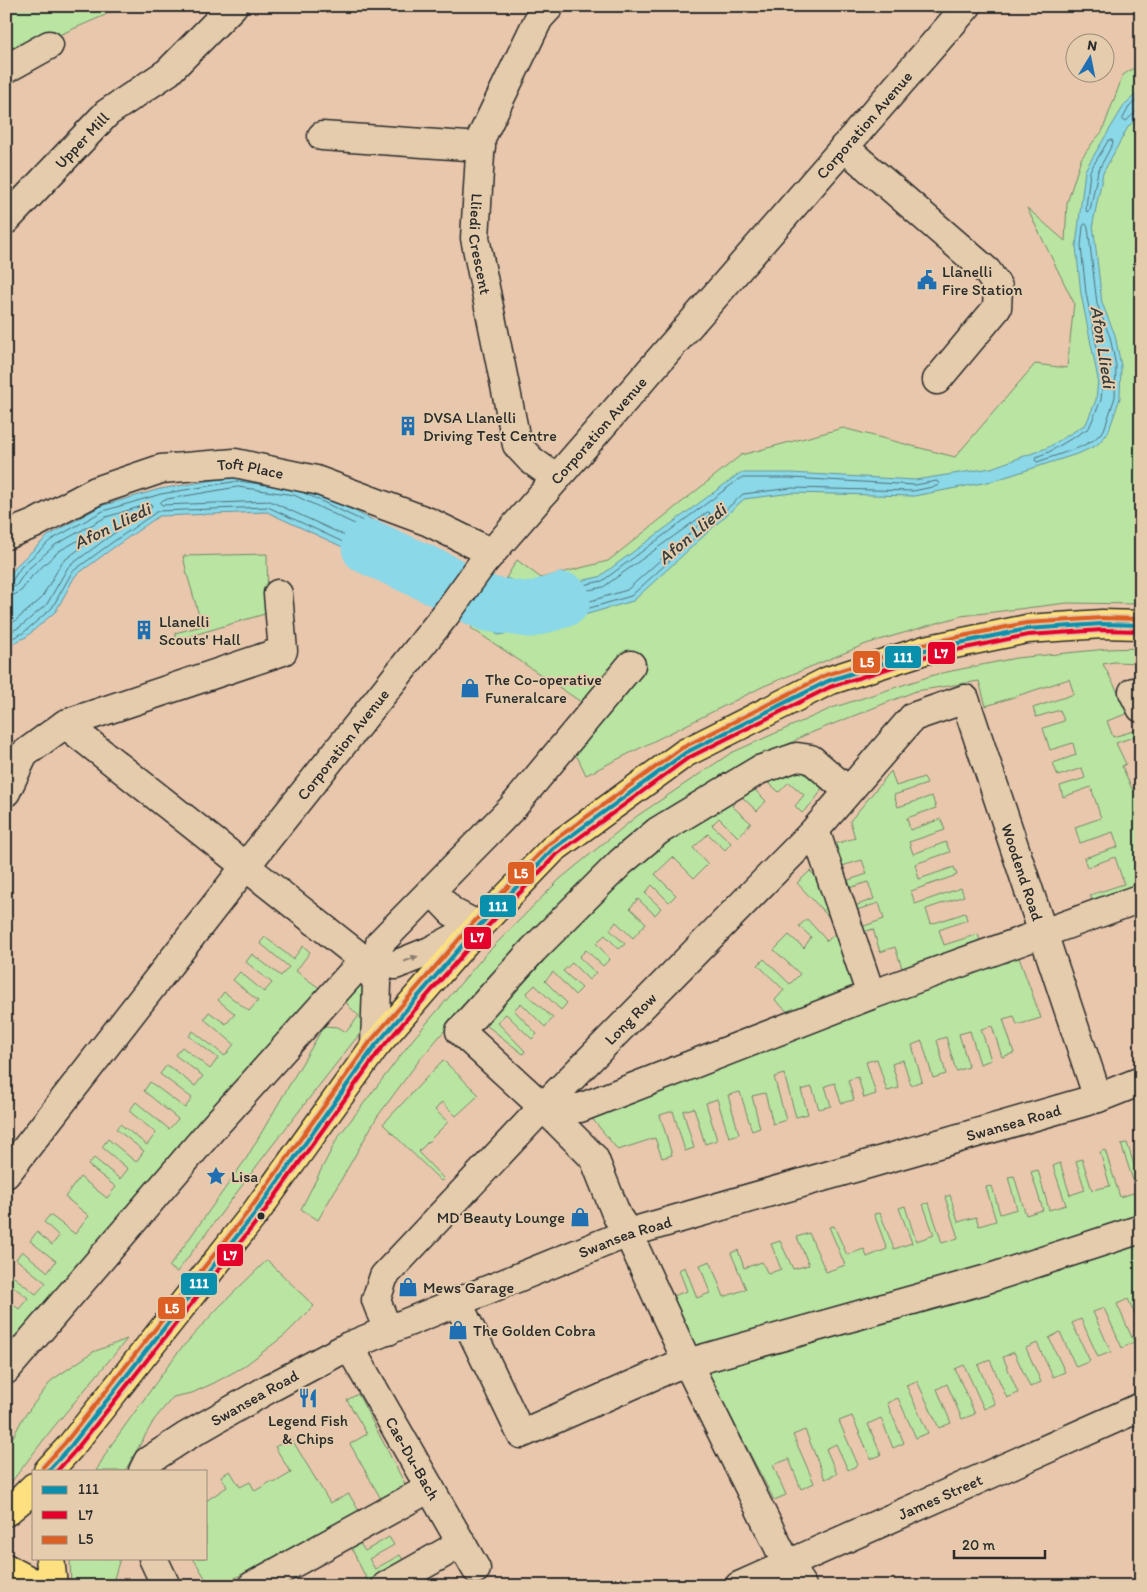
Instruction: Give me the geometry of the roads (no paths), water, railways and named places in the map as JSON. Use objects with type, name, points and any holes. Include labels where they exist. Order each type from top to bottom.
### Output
[{"type":"main road","points":[[50,1470],[66,1459],[256,1212],[375,1046],[479,926],[553,849],[685,753],[828,681],[925,650],[1027,629],[1102,624],[1141,625]]},
{"type":"main road","points":[[6,1512],[32,1489]]},
{"type":"main road","points":[[50,1560],[53,1586]]},
{"type":"main road","points":[[6,1568],[30,1581],[34,1586]]},
{"type":"street","name":"Upper Mill","points":[[6,220],[107,113],[168,72],[233,6]]},
{"type":"street","name":"Lliedi Crescent","points":[[550,6],[539,18],[482,138],[475,238],[517,445],[531,460],[556,478]]},
{"type":"street","name":"Corporation Avenue","points":[[6,1174],[245,867],[446,614],[487,559],[966,6]]},
{"type":"street","points":[[6,69],[49,45]]},
{"type":"street","points":[[322,136],[481,147]]},
{"type":"street","points":[[844,147],[987,271],[998,287],[997,308],[937,380]]},
{"type":"street","name":"Toft Place","points":[[6,535],[34,524],[96,491],[161,469],[235,463],[316,480],[429,522],[487,559]]},
{"type":"street","points":[[6,792],[15,753],[64,724],[284,652],[278,594]]},
{"type":"street","points":[[6,1370],[206,1136],[365,959],[513,807],[631,666]]},
{"type":"street","name":"Woodend Road","points":[[913,717],[965,699],[1098,1098]]},
{"type":"street","name":"Long Row","points":[[388,1331],[376,1300],[384,1276],[543,1107],[815,830],[913,717]]},
{"type":"street","points":[[64,724],[365,959],[395,965],[430,951],[479,926]]},
{"type":"street","points":[[794,1575],[688,1364],[628,1233],[617,1216],[594,1158],[543,1107],[460,1031],[533,950],[621,862],[658,831],[759,770],[797,757],[811,759],[848,791]]},
{"type":"street","points":[[815,830],[870,995]]},
{"type":"street","points":[[432,890],[452,912],[479,926]]},
{"type":"street","points":[[543,1107],[580,1108],[870,995],[1141,898]]},
{"type":"street","points":[[365,959],[376,983],[375,1046]]},
{"type":"street","name":"Swansea Road","points":[[144,1470],[148,1461],[185,1437],[270,1388],[349,1346],[628,1233],[1098,1098],[1141,1081]]},
{"type":"street","points":[[457,1301],[521,1434],[673,1367],[984,1280],[1141,1229]]},
{"type":"street","name":"Cae-Du-Bach","points":[[349,1346],[476,1568]]},
{"type":"street","name":"James Street","points":[[739,1586],[794,1575],[1141,1407]]},
{"type":"street","points":[[252,1586],[430,1488]]},
{"type":"street","points":[[386,1586],[462,1543]]},
{"type":"street","points":[[154,1560],[166,1586]]},
{"type":"water","points":[[1141,90],[1141,114],[1128,127],[1103,173],[1093,223],[1102,303],[1115,335],[1121,366],[1120,398],[1108,433],[1097,445],[1080,453],[993,481],[914,496],[792,493],[744,499],[633,601],[539,628],[498,635],[477,620],[506,578],[536,590],[599,577],[740,473],[791,473],[915,480],[991,468],[1047,448],[1086,424],[1096,400],[1098,379],[1081,294],[1076,246],[1085,170],[1125,104]]},
{"type":"water","points":[[238,476],[298,484],[452,558],[428,590],[375,562],[267,512],[159,516],[75,576],[56,611],[26,637],[6,647],[6,580],[18,564],[48,536],[101,506],[160,489]]},
{"type":"waterway","name":"Afon Lliedi","points":[[369,547],[488,604],[530,610],[563,600]]},
{"type":"place","name":"Llanelli Fire Station","points":[[927,280]]},
{"type":"place","name":"DVSA Llanelli Driving Test Centre","points":[[408,426]]},
{"type":"place","name":"Llanelli Scouts' Hall","points":[[144,630]]},
{"type":"place","name":"The Co-operative Funeralcare","points":[[470,688]]},
{"type":"place","name":"Lisa","points":[[216,1176]]},
{"type":"place","name":"MD Beauty Lounge","points":[[580,1217]]},
{"type":"place","name":"Mews Garage","points":[[408,1287]]},
{"type":"place","name":"The Golden Cobra","points":[[458,1330]]},
{"type":"place","name":"Legend Fish & Chips","points":[[308,1398]]}]
